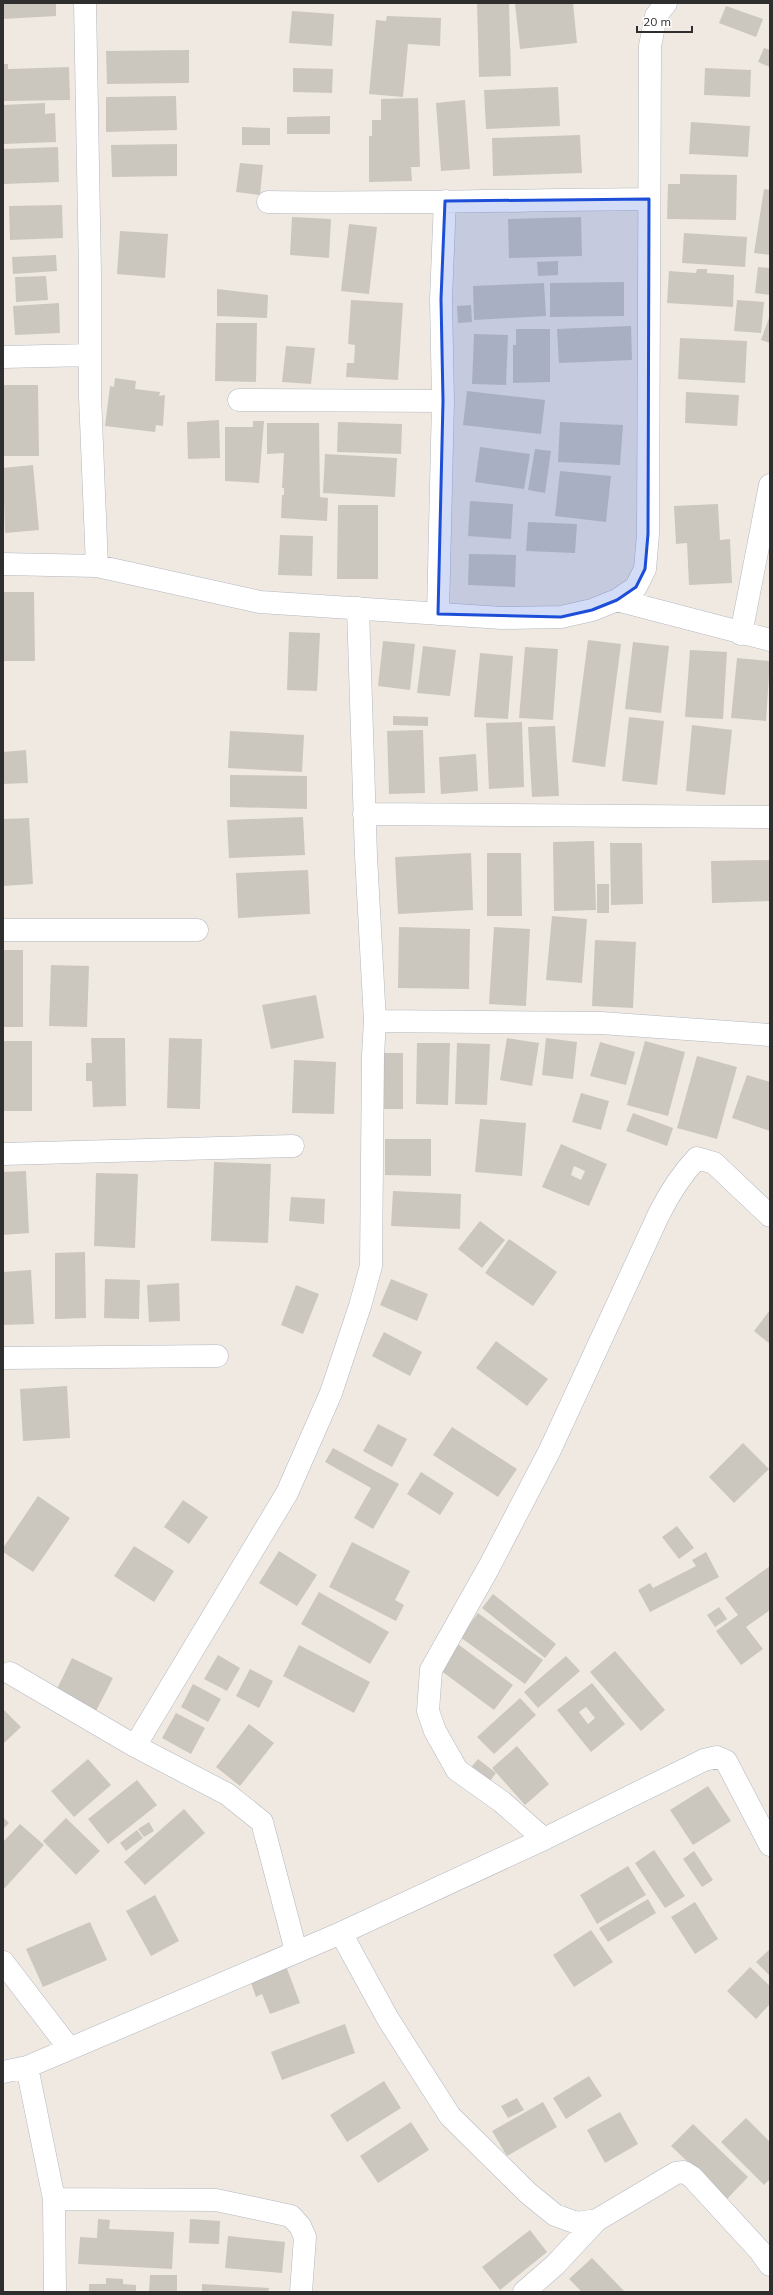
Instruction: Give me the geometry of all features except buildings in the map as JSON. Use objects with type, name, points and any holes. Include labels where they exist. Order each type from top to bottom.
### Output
[{"type":"street","points":[[85,3],[90,396],[97,566]]},
{"type":"street","points":[[3,564],[97,566],[260,602],[502,618],[561,617],[592,610],[617,600],[636,587],[645,568],[648,534],[650,46],[656,16],[666,3]]},
{"type":"street","points":[[268,202],[371,204],[445,201],[649,199]]},
{"type":"street","points":[[438,614],[443,401],[441,298],[445,201]]},
{"type":"street","points":[[3,357],[90,355]]},
{"type":"street","points":[[239,400],[443,401]]},
{"type":"street","points":[[741,634],[770,485]]},
{"type":"street","points":[[617,600],[741,634],[770,640]]},
{"type":"street","points":[[135,1746],[287,1493],[331,1393],[360,1306],[371,1266],[372,1055],[375,1021],[364,814],[358,608]]},
{"type":"street","points":[[364,814],[770,817]]},
{"type":"street","points":[[3,930],[197,930]]},
{"type":"street","points":[[375,1021],[601,1023],[770,1035]]},
{"type":"street","points":[[3,1154],[293,1146]]},
{"type":"street","points":[[544,1839],[502,1802],[457,1770],[435,1731],[428,1711],[431,1670],[489,1567],[550,1450],[659,1214],[670,1193],[689,1166],[697,1158],[714,1163],[770,1216]]},
{"type":"street","points":[[3,1358],[217,1356]]},
{"type":"street","points":[[10,1673],[135,1746],[227,1794],[262,1822],[296,1951]]},
{"type":"street","points":[[3,2072],[27,2067],[341,1933],[544,1839],[704,1760],[717,1757],[726,1762],[770,1845]]},
{"type":"street","points":[[341,1933],[388,2019],[450,2116],[528,2193],[555,2215],[577,2223],[597,2220]]},
{"type":"street","points":[[3,1962],[69,2048]]},
{"type":"street","points":[[27,2067],[54,2199],[55,2292]]},
{"type":"street","points":[[524,2292],[555,2265],[597,2220],[676,2173],[684,2172],[692,2177],[767,2253]]},
{"type":"street","points":[[54,2199],[216,2200],[291,2216],[300,2226],[305,2238],[301,2292]]},
{"type":"highlighted area","points":[[649,199],[648,534],[645,569],[636,587],[617,600],[592,610],[561,617],[438,614],[443,401],[441,299],[445,201]]}]
